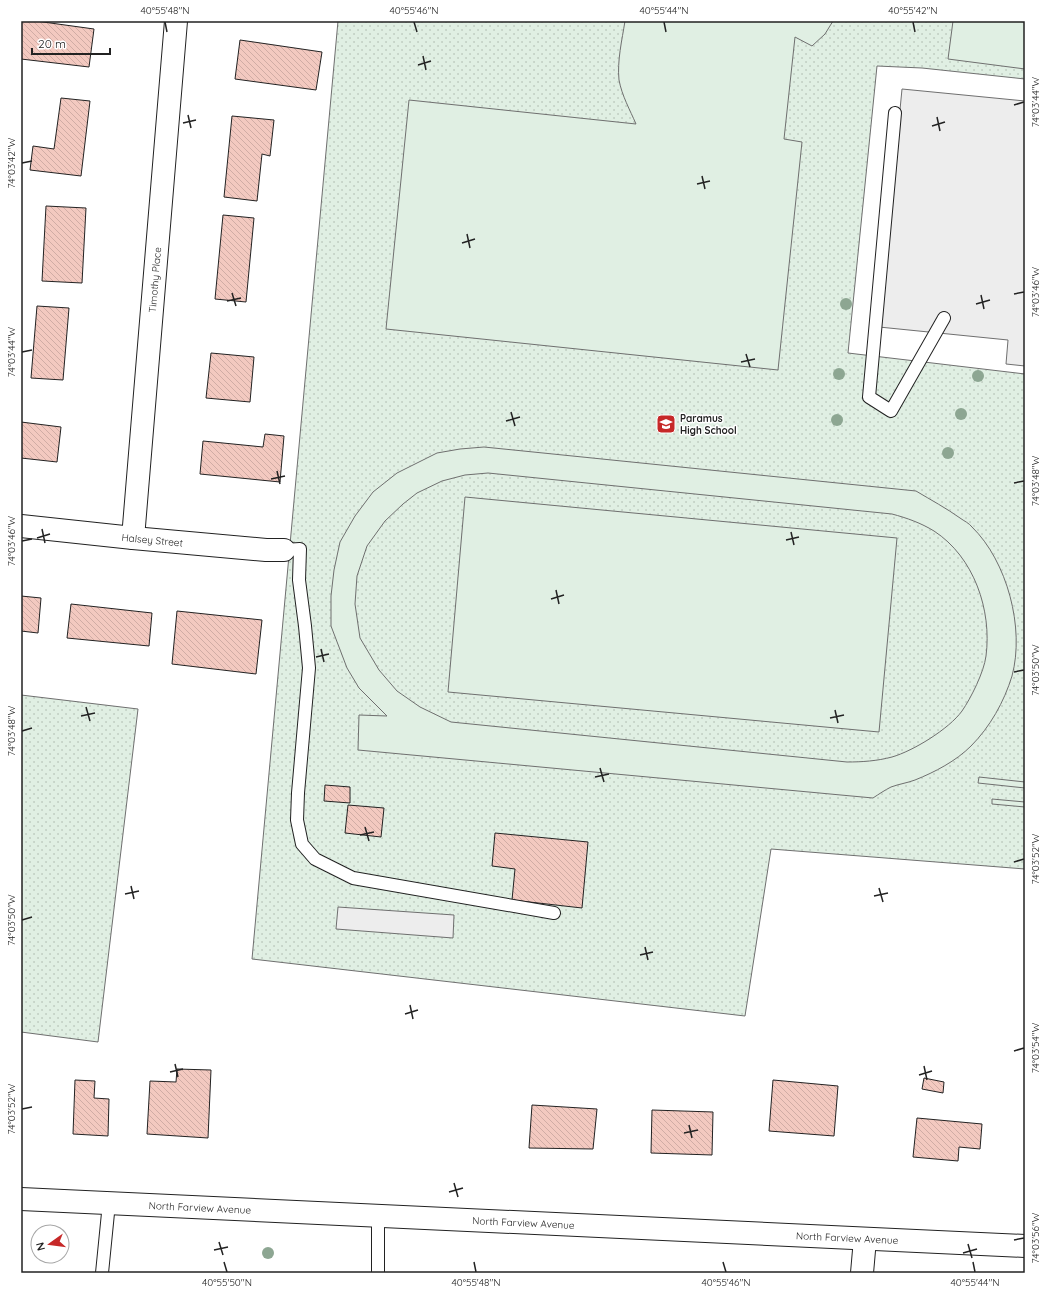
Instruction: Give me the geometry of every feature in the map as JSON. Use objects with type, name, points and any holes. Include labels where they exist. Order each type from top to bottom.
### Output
[{"type":"street","name":"Timothy Place","points":[[133,538],[176,21]]},
{"type":"street","name":"Halsey Street","points":[[21,526],[133,538],[266,550],[284,550]]},
{"type":"street","name":"North Farview Avenue","points":[[21,1198],[1025,1246]]},
{"type":"street","points":[[862,1273],[865,1239]]},
{"type":"lane","points":[[895,113],[869,398],[891,411],[944,318]]},
{"type":"lane","points":[[284,550],[300,549],[299,580],[309,668],[298,793],[297,820],[302,844],[315,859],[353,878],[554,913]]},
{"type":"lane","points":[[102,1273],[109,1203]]},
{"type":"lane","points":[[378,1216],[378,1273]]},
{"type":"green space","name":"Paramus High School","points":[[338,21],[1025,21],[1025,79],[922,68],[877,66],[848,353],[1025,374],[1025,869],[771,849],[745,1016],[252,959]]},
{"type":"green space","points":[[625,21],[833,21],[825,34],[812,46],[795,37],[784,139],[802,142],[778,370],[386,329],[409,100],[636,124],[624,97],[619,80],[619,58]]},
{"type":"green space","points":[[953,21],[1025,22],[1025,69],[948,59]]},
{"type":"green space","points":[[484,447],[916,491],[968,523],[984,541],[995,558],[1003,576],[1010,596],[1016,637],[1012,676],[1005,695],[996,714],[984,731],[978,739],[959,757],[945,766],[915,780],[891,787],[873,798],[358,750],[359,715],[387,716],[359,688],[347,668],[331,626],[331,596],[334,570],[340,542],[355,516],[373,492],[397,473],[437,453]],"holes":[[[488,473],[892,514],[914,521],[934,531],[948,542],[960,555],[970,570],[983,603],[987,638],[986,656],[983,670],[962,711],[940,732],[920,745],[892,757],[870,761],[847,762],[451,722],[420,707],[397,691],[379,670],[360,638],[355,604],[357,576],[367,546],[385,521],[417,493],[442,481],[465,475]]]},
{"type":"green space","points":[[465,497],[897,538],[879,732],[448,692]]},
{"type":"green space","points":[[21,695],[138,709],[98,1042],[21,1032]]},
{"type":"green space","points":[[979,777],[1025,782],[1025,788],[978,783]]},
{"type":"green space","points":[[992,799],[1025,802],[1025,807],[992,804]]},
{"type":"shaded area","points":[[902,89],[1025,101],[1025,366],[1006,364],[1008,340],[879,327]]},
{"type":"shaded area","points":[[338,907],[454,915],[453,938],[336,929]]},
{"type":"building","points":[[21,21],[36,21],[94,29],[89,67],[21,59]]},
{"type":"building","points":[[240,40],[322,52],[316,90],[235,79]]},
{"type":"building","points":[[61,98],[90,101],[81,176],[30,170],[33,146],[54,149]]},
{"type":"building","points":[[232,116],[274,120],[270,156],[262,154],[257,201],[224,197]]},
{"type":"building","points":[[46,206],[86,208],[82,283],[42,281]]},
{"type":"building","points":[[223,215],[254,218],[246,302],[215,299]]},
{"type":"building","points":[[37,306],[69,308],[63,380],[31,378]]},
{"type":"building","points":[[211,353],[254,357],[250,402],[206,398]]},
{"type":"building","points":[[21,422],[61,427],[57,462],[21,458]]},
{"type":"building","points":[[265,434],[284,436],[280,482],[200,474],[203,441],[263,447]]},
{"type":"building","points":[[21,596],[41,598],[38,633],[21,631]]},
{"type":"building","points":[[71,604],[152,613],[149,646],[67,638]]},
{"type":"building","points":[[177,611],[262,620],[256,674],[172,664]]},
{"type":"building","points":[[325,785],[350,787],[350,803],[324,801]]},
{"type":"building","points":[[348,805],[384,808],[381,837],[345,833]]},
{"type":"building","points":[[495,833],[588,842],[582,908],[512,900],[515,869],[492,866]]},
{"type":"building","points":[[177,1069],[211,1070],[208,1138],[147,1134],[150,1081],[176,1082]]},
{"type":"building","points":[[924,1078],[944,1082],[943,1093],[922,1089]]},
{"type":"building","points":[[75,1080],[95,1081],[94,1098],[109,1099],[108,1136],[73,1134]]},
{"type":"building","points":[[773,1080],[838,1086],[834,1136],[769,1131]]},
{"type":"building","points":[[532,1105],[597,1109],[593,1149],[529,1148]]},
{"type":"building","points":[[652,1110],[713,1112],[712,1155],[651,1153]]},
{"type":"building","points":[[917,1118],[982,1124],[980,1149],[959,1147],[958,1161],[913,1157]]},
{"type":"place","name":"Paramus High School","points":[[666,424]]}]
